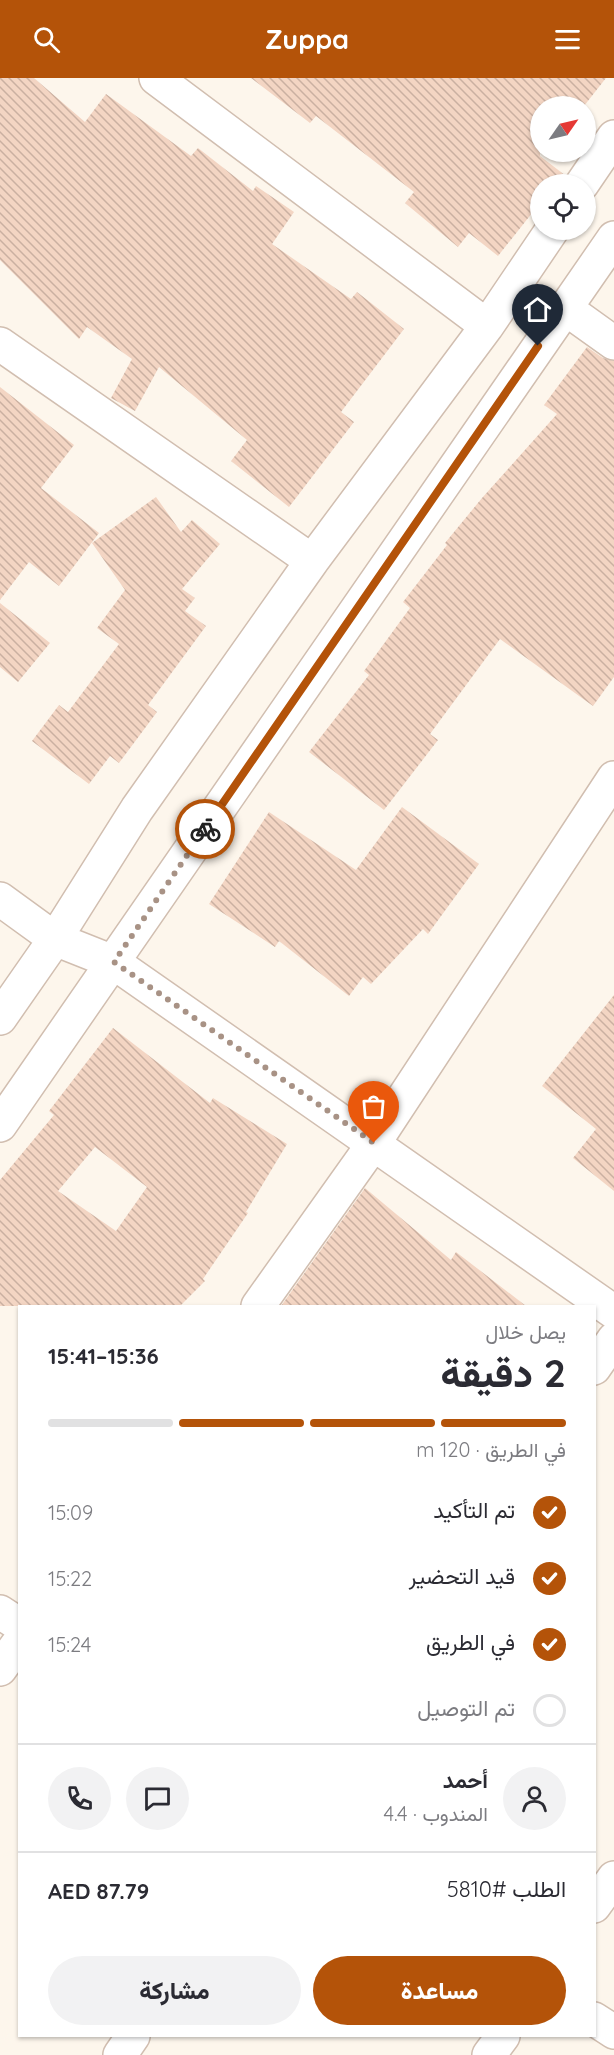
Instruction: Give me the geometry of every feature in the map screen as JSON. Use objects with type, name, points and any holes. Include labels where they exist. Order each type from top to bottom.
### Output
[{"type":"street","points":[[156,78],[486,326]]},
{"type":"street","points":[[589,174],[614,137]]},
{"type":"street","points":[[0,1125],[614,238]]},
{"type":"street","points":[[0,1018],[55,939],[137,809],[312,561],[486,326],[545,240]]},
{"type":"street","points":[[565,308],[614,343]]},
{"type":"street","points":[[0,344],[312,561]]},
{"type":"street","points":[[259,1305],[374,1143],[614,778]]},
{"type":"street","points":[[0,899],[55,939],[114,962],[614,1312]]},
{"type":"street","points":[[596,1365],[614,1339]]},
{"type":"street","points":[[0,1612],[18,1624]]},
{"type":"street","points":[[0,1669],[18,1644]]},
{"type":"street","points":[[596,1903],[614,1878]]},
{"type":"street","points":[[596,2020],[614,2032]]},
{"type":"street","points":[[120,2055],[132,2037]]},
{"type":"street","points":[[489,2055],[502,2037]]},
{"type":"building","points":[[0,78],[34,78],[85,122],[106,94],[191,156],[198,148],[253,191],[256,186],[294,212],[272,244],[351,299],[357,292],[404,329],[341,412],[354,422],[289,507],[231,461],[247,440],[159,367],[135,411],[111,398],[132,359],[87,327],[79,339],[0,260]]},
{"type":"building","points":[[251,78],[606,78],[592,96],[530,96],[530,162],[548,162],[563,174],[530,174],[530,216],[498,256],[469,233],[458,247],[405,203],[414,192],[316,116],[310,123]]},
{"type":"building","points":[[587,347],[603,358],[614,361],[614,677],[593,706],[500,639],[430,734],[438,740],[384,810],[309,752],[369,675],[364,671],[410,608],[403,602],[447,545],[445,543],[557,414],[544,405]]},
{"type":"building","points":[[0,387],[74,445],[41,488],[99,533],[59,586],[29,562],[0,600]]},
{"type":"building","points":[[156,497],[181,532],[192,520],[220,544],[182,589],[195,598],[185,611],[206,626],[148,705],[157,712],[119,763],[110,756],[89,784],[32,741],[59,705],[68,712],[119,644],[97,628],[125,590],[92,543]]},
{"type":"building","points":[[0,603],[50,643],[18,682],[0,667]]},
{"type":"building","points":[[402,807],[479,864],[428,934],[423,929],[371,984],[363,977],[349,996],[279,941],[275,947],[209,904],[269,812],[356,870]]},
{"type":"building","points":[[614,995],[614,1191],[573,1158],[596,1129],[542,1086]]},
{"type":"building","points":[[113,1028],[210,1103],[213,1098],[287,1144],[246,1212],[248,1213],[203,1279],[205,1281],[181,1305],[0,1306],[0,1180],[54,1115],[49,1111]],"holes":[[[95,1147],[147,1187],[116,1231],[58,1191]]]},
{"type":"building","points":[[365,1188],[451,1260],[456,1252],[525,1305],[282,1305]]},
{"type":"way so far","points":[[205,829],[114,962],[374,1143]]},
{"type":"route","points":[[205,829],[538,346]]}]
